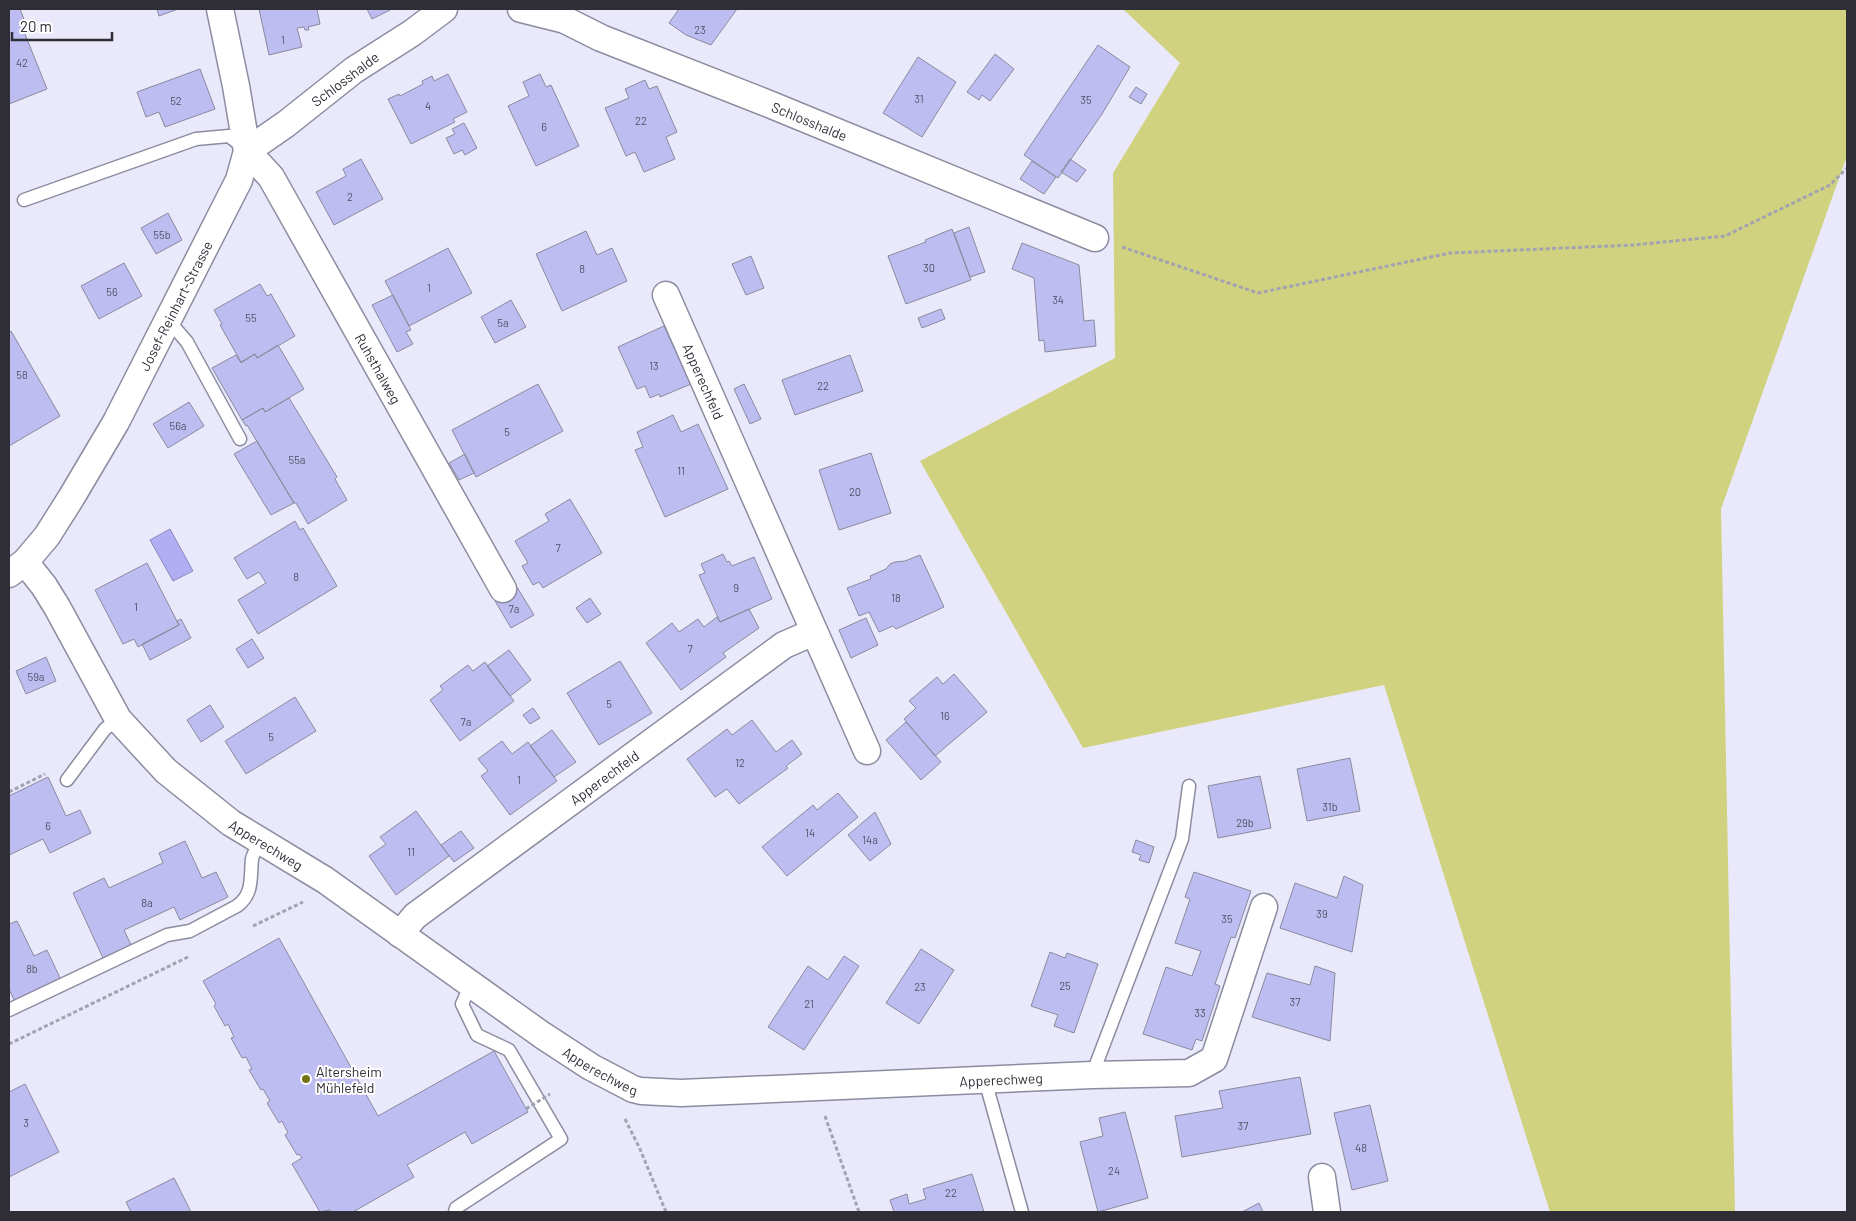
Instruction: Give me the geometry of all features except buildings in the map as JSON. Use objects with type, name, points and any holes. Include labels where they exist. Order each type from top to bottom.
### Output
[{"type":"street","name":"Josef-Reinhart-Strasse","points":[[17,568],[47,536],[116,422],[239,180],[247,151],[220,9]]},
{"type":"street","name":"Schlosshalde","points":[[247,151],[286,124],[354,70],[444,9]]},
{"type":"street","name":"Schlosshalde","points":[[521,9],[565,20],[601,38],[1095,238]]},
{"type":"street","name":"Ruhsthalweg","points":[[247,151],[271,177],[503,589]]},
{"type":"street","name":"Apperechfeld","points":[[666,295],[867,751]]},
{"type":"street","name":"Apperechweg","points":[[17,568],[44,586],[118,719],[166,770],[231,823],[325,880],[542,1036],[633,1089],[681,1093],[1092,1075],[1189,1073],[1214,1059],[1264,907]]},
{"type":"street","name":"Apperechfeld","points":[[400,934],[415,916],[784,645],[814,632]]},
{"type":"street","points":[[1322,1177],[1327,1212]]},
{"type":"lane","points":[[24,200],[196,139],[229,136],[247,151]]},
{"type":"lane","points":[[168,320],[187,342],[240,439]]},
{"type":"lane","points":[[67,780],[105,729],[118,719]]},
{"type":"lane","points":[[1092,1075],[1182,839],[1190,786]]},
{"type":"lane","points":[[9,1010],[167,935],[190,932],[243,902],[253,876],[252,857],[261,842]]},
{"type":"lane","points":[[455,1212],[456,1208],[561,1139],[509,1050],[477,1034],[462,1004],[471,984]]},
{"type":"lane","points":[[985,1080],[1022,1212]]},
{"type":"path","points":[[1095,238],[1258,293],[1450,252],[1633,246],[1725,236],[1830,185],[1847,168]]},
{"type":"path","points":[[9,792],[48,773],[67,780]]},
{"type":"path","points":[[251,927],[314,897],[325,880]]},
{"type":"path","points":[[9,1044],[197,953]]},
{"type":"path","points":[[814,1087],[859,1212]]},
{"type":"path","points":[[633,1089],[625,1120],[640,1149],[666,1212]]},
{"type":"path","points":[[526,1109],[550,1094]]},
{"type":"shaded area","points":[[1123,9],[1847,9],[1847,156],[1721,509],[1735,1212],[1550,1212],[1384,685],[1083,748],[920,461],[1115,358],[1113,173],[1180,63]]},
{"type":"shaded area","points":[[170,529],[193,571],[173,581],[150,540]]},
{"type":"place","name":"Altersheim Mühlefeld","points":[[306,1079]]}]
